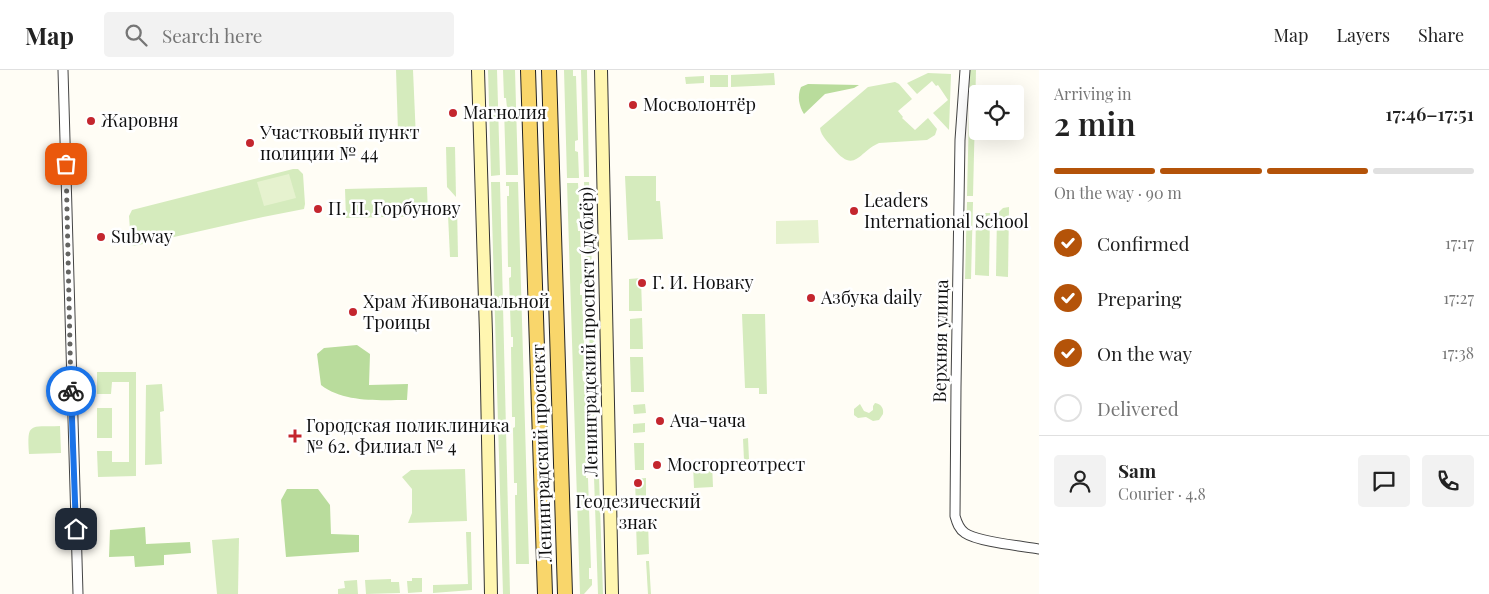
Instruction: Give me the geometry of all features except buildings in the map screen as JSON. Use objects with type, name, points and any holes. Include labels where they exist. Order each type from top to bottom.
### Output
[{"type":"main road","points":[[478,70],[486,342],[489,590]]},
{"type":"main road","name":"Ленинградский проспект","points":[[528,70],[545,594]]},
{"type":"main road","name":"Ленинградский проспект","points":[[548,70],[565,594]]},
{"type":"main road","name":"Ленинградский проспект (дублёр)","points":[[601,70],[612,594]]},
{"type":"street","points":[[63,70],[78,594]]},
{"type":"street","name":"Верхняя улица","points":[[965,70],[960,140],[955,396],[956,516],[958,524],[966,535],[1039,549]]},
{"type":"green space","points":[[396,70],[413,70],[416,139],[404,140],[398,132]]},
{"type":"green space","points":[[488,70],[497,70],[500,175],[491,176]]},
{"type":"green space","points":[[503,70],[515,70],[518,175],[506,175],[504,108],[507,108],[506,98],[504,98]]},
{"type":"green space","points":[[564,70],[573,70],[573,76],[576,76],[578,140],[575,141],[575,151],[578,152],[579,178],[567,178]]},
{"type":"green space","points":[[581,70],[587,70],[589,177],[584,177]]},
{"type":"green space","points":[[970,70],[976,70],[976,85],[970,85]]},
{"type":"green space","points":[[774,73],[775,85],[731,87],[731,75]]},
{"type":"green space","points":[[928,73],[951,74],[949,130],[933,113],[948,100],[938,85],[936,86],[932,81],[917,94],[907,83]]},
{"type":"green space","points":[[710,75],[728,75],[728,87],[710,87]]},
{"type":"green space","points":[[704,76],[704,83],[686,84],[685,77]]},
{"type":"green space","points":[[895,82],[912,99],[898,111],[902,118],[915,130],[928,118],[937,129],[935,135],[927,140],[879,143],[852,161],[840,156],[825,139],[820,128],[868,87]]},
{"type":"green space","points":[[808,84],[859,85],[854,88],[825,94],[804,114],[799,94],[801,87]]},
{"type":"green space","points":[[969,112],[969,140],[974,140],[973,196],[967,196]]},
{"type":"green space","points":[[446,147],[455,147],[456,197],[447,187]]},
{"type":"green space","points":[[298,169],[303,174],[304,209],[134,246],[131,245],[129,216],[132,210]]},
{"type":"green space","points":[[289,174],[296,198],[264,206],[257,182]]},
{"type":"green space","points":[[625,176],[656,176],[656,201],[660,201],[663,239],[628,240]]},
{"type":"green space","points":[[491,182],[500,182],[510,594],[503,594]]},
{"type":"green space","points":[[506,182],[518,182],[529,564],[516,564],[515,495],[517,495],[517,483],[514,483],[513,428],[515,427],[515,417],[512,417],[511,347],[513,347],[513,337],[511,337],[509,278],[511,277],[511,267],[508,267],[507,196],[509,196],[509,186],[506,186]]},
{"type":"green space","points":[[584,182],[589,182],[603,594],[598,594]]},
{"type":"green space","points":[[567,183],[578,183],[580,219],[577,220],[578,231],[580,231],[582,283],[580,284],[580,295],[582,295],[585,370],[582,371],[583,381],[585,382],[588,467],[586,467],[586,478],[588,478],[591,568],[589,568],[589,579],[592,579],[592,585],[584,594],[580,594]]},
{"type":"green space","points":[[427,187],[428,216],[346,218],[345,189]]},
{"type":"green space","points":[[967,202],[973,202],[971,279],[965,279]]},
{"type":"green space","points":[[457,204],[458,257],[450,257],[448,215]]},
{"type":"green space","points":[[1009,207],[1008,277],[996,276],[997,214],[1003,208]]},
{"type":"green space","points":[[976,213],[990,213],[989,276],[975,275]]},
{"type":"green space","points":[[818,220],[819,243],[776,244],[776,221]]},
{"type":"green space","points":[[641,278],[642,311],[629,311],[629,279]]},
{"type":"green space","points":[[742,314],[765,314],[767,394],[759,394],[759,388],[745,388]]},
{"type":"green space","points":[[642,318],[643,349],[630,349],[630,319]]},
{"type":"green space","points":[[357,345],[370,354],[369,385],[408,384],[407,400],[351,398],[330,391],[321,385],[317,354],[324,348]]},
{"type":"green space","points":[[630,357],[643,357],[644,392],[631,392]]},
{"type":"green space","points":[[97,372],[136,372],[136,476],[98,477],[97,451],[112,451],[112,462],[129,462],[129,382],[112,382],[111,394],[97,394]]},
{"type":"green space","points":[[162,384],[164,411],[160,412],[162,464],[145,465],[146,385]]},
{"type":"green space","points":[[875,403],[880,405],[883,410],[879,420],[873,421],[866,417],[858,418],[854,415],[854,409],[860,404],[864,411],[869,413],[873,410]]},
{"type":"green space","points":[[645,404],[646,413],[634,414],[633,405]]},
{"type":"green space","points":[[97,408],[112,408],[112,438],[97,438]]},
{"type":"green space","points":[[645,423],[645,432],[633,433],[633,424]]},
{"type":"green space","points":[[60,426],[61,453],[29,454],[29,436],[32,428]]},
{"type":"green space","points":[[748,438],[749,459],[744,460],[743,439]]},
{"type":"green space","points":[[634,443],[644,443],[644,470],[635,470]]},
{"type":"green space","points":[[712,463],[713,487],[694,488],[693,464]]},
{"type":"green space","points":[[465,469],[467,521],[408,523],[412,513],[412,489],[402,477],[411,470]]},
{"type":"green space","points":[[646,478],[646,509],[636,509],[635,479]]},
{"type":"green space","points":[[287,489],[318,489],[330,505],[331,534],[359,535],[359,552],[286,557],[281,500]]},
{"type":"green space","points":[[648,522],[649,554],[637,555],[636,523]]},
{"type":"green space","points":[[145,527],[146,544],[190,542],[191,553],[164,555],[164,565],[135,567],[134,556],[109,557],[110,530]]},
{"type":"green space","points":[[466,532],[471,532],[472,590],[433,593],[433,585],[468,584]]},
{"type":"green space","points":[[239,538],[238,594],[217,594],[212,540]]},
{"type":"green space","points":[[646,561],[649,561],[651,594],[648,594]]},
{"type":"green space","points":[[412,578],[422,578],[422,592],[408,593],[407,581],[412,581]]},
{"type":"green space","points":[[391,579],[391,582],[399,582],[400,593],[366,594],[365,580]]},
{"type":"green space","points":[[357,580],[358,594],[338,594],[338,589],[345,588],[344,581]]},
{"type":"way so far","points":[[66,164],[71,391]]},
{"type":"place","name":"Мосволонтёр","points":[[633,105]]},
{"type":"place","name":"Магнолия","points":[[453,113]]},
{"type":"place","name":"Жаровня","points":[[91,121]]},
{"type":"place","name":"Участковый пункт полиции № 44","points":[[250,143]]},
{"type":"place","name":"П. П. Горбунову","points":[[318,209]]},
{"type":"place","name":"Leaders International School","points":[[854,211]]},
{"type":"place","name":"Subway","points":[[101,237]]},
{"type":"place","name":"Г. И. Новаку","points":[[642,283]]},
{"type":"place","name":"Азбука daily","points":[[811,298]]},
{"type":"place","name":"Храм Живоначальной Троицы","points":[[353,312]]},
{"type":"place","name":"Ача-чача","points":[[660,421]]},
{"type":"place","name":"Городская поликлиника № 62. Филиал № 4","points":[[295,436]]},
{"type":"place","name":"Мосгоргеотрест","points":[[657,465]]},
{"type":"place","name":"Геодезический знак","points":[[638,483]]},
{"type":"route","points":[[71,391],[76,529]]}]
